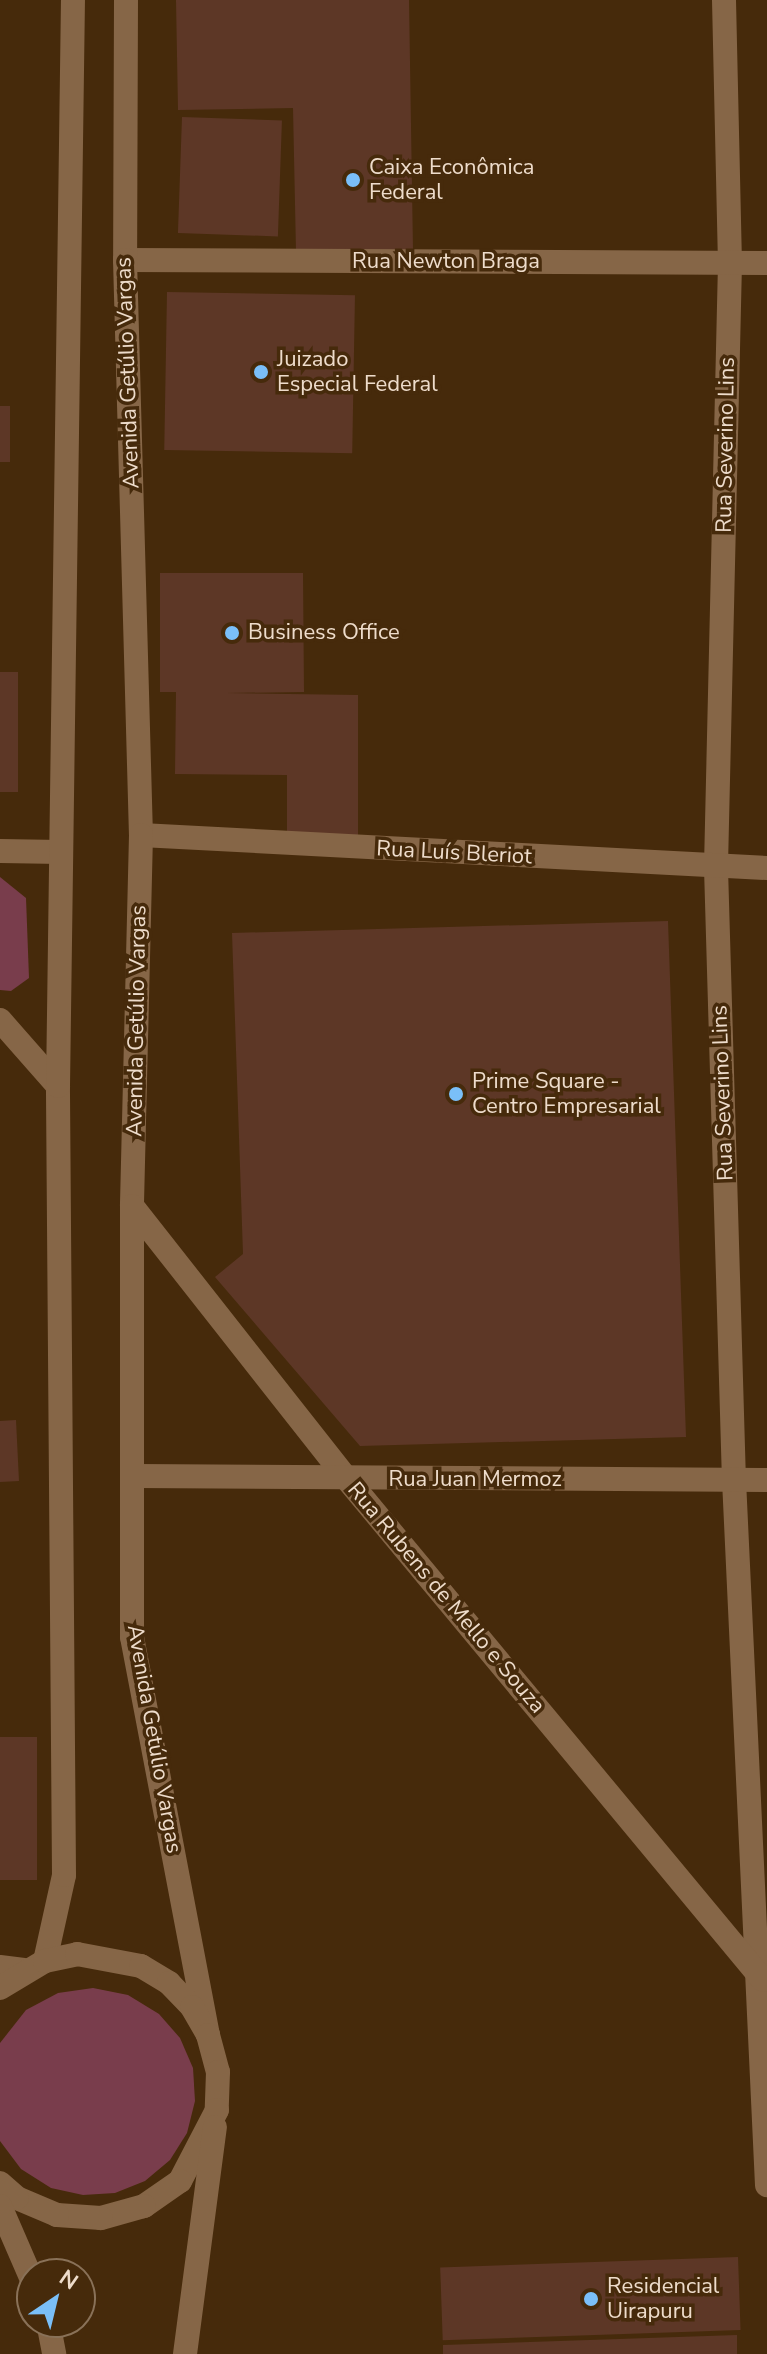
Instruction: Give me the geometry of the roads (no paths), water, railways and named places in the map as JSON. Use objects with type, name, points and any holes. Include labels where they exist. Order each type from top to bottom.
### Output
[{"type":"street","points":[[23,1966],[64,1875],[58,1086],[73,0]]},
{"type":"street","name":"Avenida Getúlio Vargas","points":[[126,0],[125,260],[141,835],[132,1206],[136,1476],[132,1637],[208,2035],[218,2072],[217,2110],[185,2354]]},
{"type":"street","name":"Rua Severino Lins","points":[[724,0],[730,263],[716,868],[734,1480],[764,1982],[767,2185]]},
{"type":"street","name":"Rua Newton Braga","points":[[125,260],[767,263]]},
{"type":"street","name":"Rua Luís Bleriot","points":[[141,835],[716,868],[767,868]]},
{"type":"street","points":[[0,851],[61,852]]},
{"type":"street","points":[[0,1020],[58,1086]]},
{"type":"street","name":"Rua Rubens de Mello e Souza","points":[[132,1206],[347,1479],[764,1982]]},
{"type":"street","name":"Rua Juan Mermoz","points":[[136,1476],[767,1480]]},
{"type":"street","name":"Avenida Getúlio Vargas","points":[[0,1988],[23,1966],[77,1954],[141,1966],[169,1983],[208,2035]]},
{"type":"street","name":"Avenida Getúlio Vargas","points":[[0,2183],[17,2198],[57,2215],[101,2218],[144,2206],[180,2181],[217,2110]]},
{"type":"street","points":[[0,2206],[22,2258]]},
{"type":"place","name":"Caixa Econômica Federal","points":[[353,180]]},
{"type":"place","name":"Juizado Especial Federal","points":[[261,372]]},
{"type":"place","name":"Business Office","points":[[232,633]]},
{"type":"place","name":"Prime Square - Centro Empresarial","points":[[456,1094]]},
{"type":"place","name":"Residencial Uirapuru","points":[[591,2299]]}]
